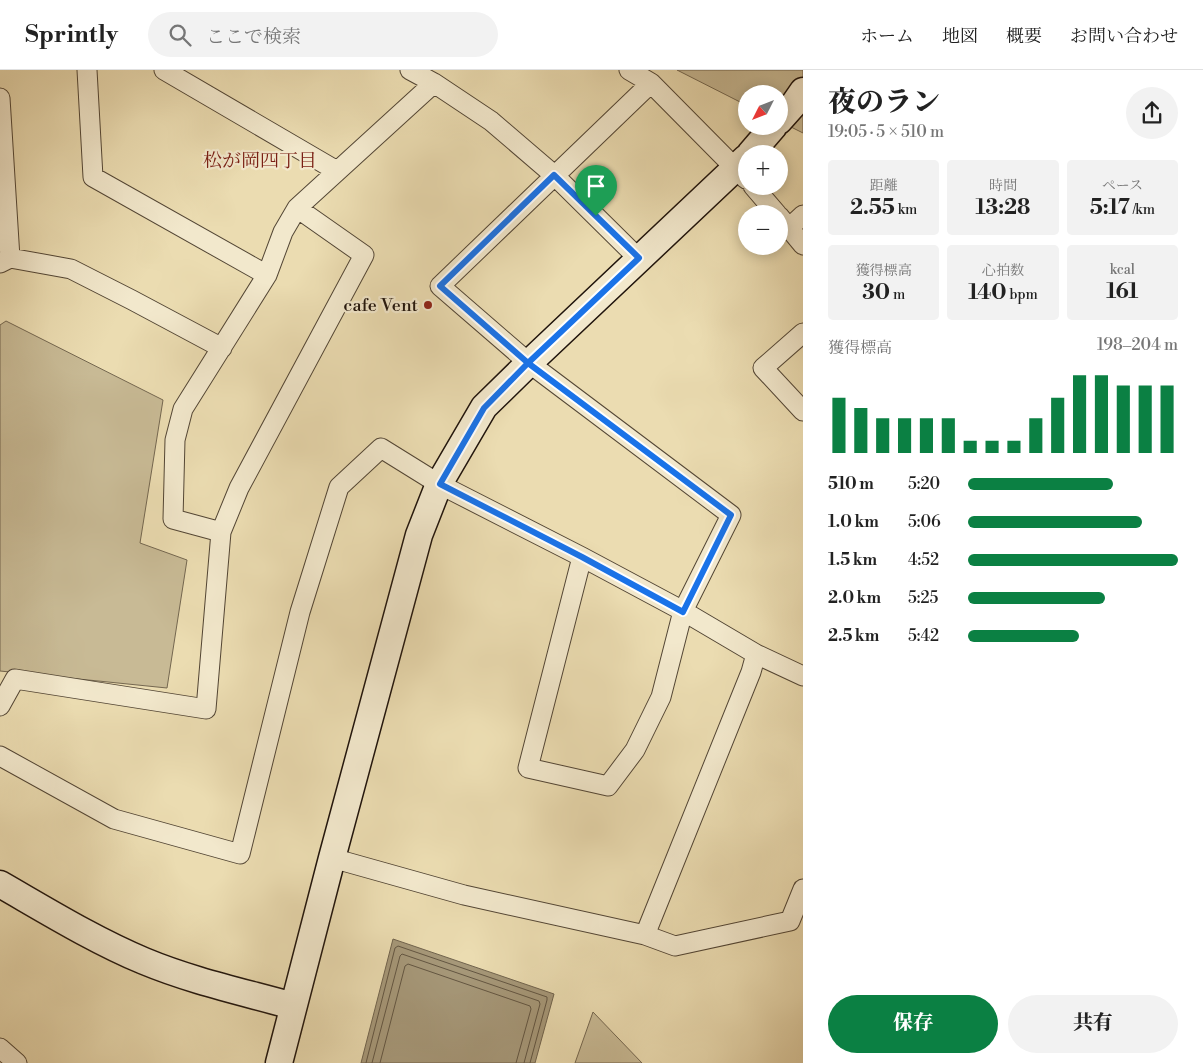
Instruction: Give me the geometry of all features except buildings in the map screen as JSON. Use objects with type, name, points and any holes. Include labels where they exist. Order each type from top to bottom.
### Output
[{"type":"street","points":[[87,70],[93,177],[267,275]]},
{"type":"street","points":[[164,70],[337,171]]},
{"type":"street","points":[[410,70],[492,121],[554,175],[639,258]]},
{"type":"street","points":[[629,70],[651,83],[738,162]]},
{"type":"street","points":[[582,557],[528,768],[608,786],[635,750],[660,697],[683,612],[731,515],[528,363],[440,286],[651,83]]},
{"type":"street","points":[[221,532],[173,519],[175,440],[183,409],[267,275],[282,232],[297,208],[434,84]]},
{"type":"street","points":[[788,111],[803,91]]},
{"type":"street","points":[[0,98],[5,260],[71,269],[222,348]]},
{"type":"street","points":[[279,1063],[419,535],[440,484],[484,408],[528,363],[639,258],[738,176]]},
{"type":"street","points":[[0,706],[15,679],[206,709],[221,532],[239,488],[364,255],[297,208]]},
{"type":"street","points":[[788,218],[803,215]]},
{"type":"street","points":[[788,227],[803,245]]},
{"type":"street","points":[[803,333],[763,368],[803,411]]},
{"type":"street","points":[[0,756],[114,819],[240,854],[300,612],[339,487],[381,448],[440,484],[582,557],[756,654],[803,676]]},
{"type":"street","points":[[645,935],[751,672],[756,654]]},
{"type":"street","points":[[332,858],[464,896],[645,935],[675,946],[790,921],[803,889]]},
{"type":"street","points":[[0,884],[85,932],[144,961],[197,980],[293,1006]]},
{"type":"shaded area","points":[[677,70],[803,70],[803,133],[788,126],[788,85],[738,85],[738,101]]},
{"type":"shaded area","points":[[6,321],[163,400],[140,543],[187,560],[167,688],[0,671],[0,325]]},
{"type":"shaded area","points":[[593,1012],[642,1063],[575,1063]]},
{"type":"water","points":[[393,939],[554,994],[535,1063],[361,1063]]},
{"type":"place","name":"cafe Vent","points":[[428,305]]},
{"type":"district","name":"松が岡四丁目","points":[[260,160]]},
{"type":"route","points":[[596,216],[554,175],[440,286],[528,363],[731,515],[683,612],[582,557],[440,484],[484,408],[528,363],[639,258],[596,216]]}]
